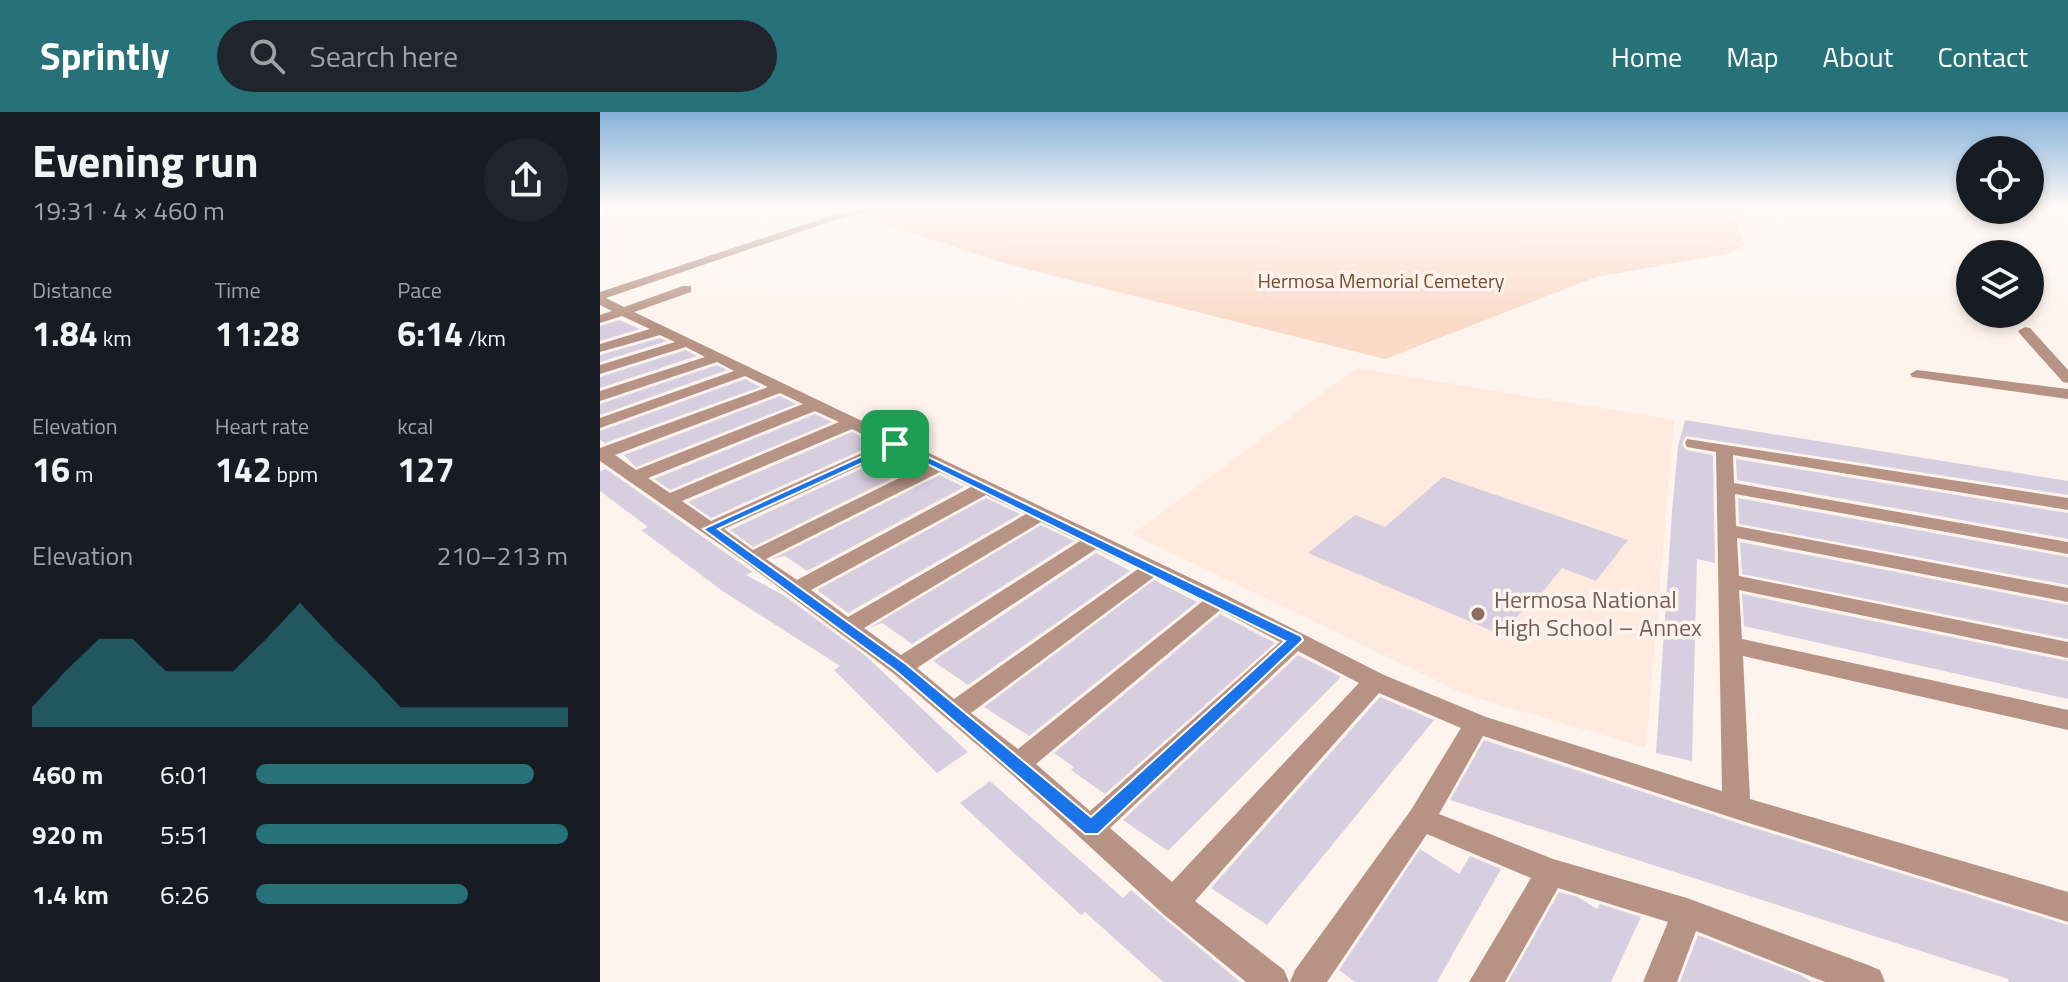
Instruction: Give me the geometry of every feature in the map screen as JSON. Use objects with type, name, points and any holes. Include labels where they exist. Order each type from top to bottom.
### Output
[{"type":"street","points":[[600,298],[750,247]]},
{"type":"street","points":[[600,319],[687,289]]},
{"type":"street","points":[[600,298],[1218,600],[1375,681],[1477,724],[1736,807],[2068,907]]},
{"type":"street","points":[[600,348],[665,329]]},
{"type":"street","points":[[2025,331],[2068,379]]},
{"type":"street","points":[[600,370],[689,342]]},
{"type":"street","points":[[600,396],[721,356]]},
{"type":"street","points":[[600,423],[749,370]]},
{"type":"street","points":[[1917,374],[2068,394]]},
{"type":"street","points":[[601,454],[782,387]]},
{"type":"street","points":[[636,476],[815,405]]},
{"type":"street","points":[[667,501],[852,423]]},
{"type":"street","points":[[1693,443],[2068,504]]},
{"type":"street","points":[[709,529],[895,444]]},
{"type":"street","points":[[1724,448],[1736,807]]},
{"type":"street","points":[[601,454],[752,558],[901,667],[1018,764],[1173,903],[1272,982]]},
{"type":"street","points":[[752,558],[939,466]]},
{"type":"street","points":[[795,590],[986,487]]},
{"type":"street","points":[[1726,487],[2068,548]]},
{"type":"street","points":[[849,627],[1040,514]]},
{"type":"street","points":[[1726,530],[2068,595]]},
{"type":"street","points":[[901,667],[1095,540]]},
{"type":"street","points":[[953,713],[1153,568]]},
{"type":"street","points":[[1728,581],[2068,650]]},
{"type":"street","points":[[1018,764],[1218,600]]},
{"type":"street","points":[[1091,828],[1296,640]]},
{"type":"street","points":[[1731,645],[2068,720]]},
{"type":"street","points":[[1173,903],[1375,681]]},
{"type":"street","points":[[1307,982],[1421,819],[1477,724]]},
{"type":"street","points":[[1421,819],[1551,872],[1687,913],[1854,980]]},
{"type":"street","points":[[1486,982],[1551,872]]},
{"type":"street","points":[[1660,982],[1687,913]]},
{"type":"shaded area","name":"Hermosa National High School – Annex","points":[[1357,368],[1674,420],[1646,748],[1464,694],[1133,534]]},
{"type":"green space","name":"Hermosa Memorial Cemetery","points":[[953,247],[1744,247],[1726,254],[1596,277],[1385,359],[1006,264]]},
{"type":"building","points":[[619,320],[640,329],[600,341],[600,326]]},
{"type":"building","points":[[660,338],[667,341],[600,362],[600,355]]},
{"type":"building","points":[[686,350],[697,356],[600,388],[600,377]]},
{"type":"building","points":[[717,365],[727,370],[600,415],[600,404]]},
{"type":"building","points":[[745,379],[760,387],[605,443],[600,440],[600,431]]},
{"type":"building","points":[[780,396],[796,404],[636,467],[624,455]]},
{"type":"building","points":[[815,414],[832,422],[670,490],[654,479]]},
{"type":"building","points":[[1685,420],[2068,481],[2068,495],[1686,436],[1682,444],[1686,450],[1713,455],[1715,563],[1697,559],[1692,761],[1656,753],[1672,512],[1678,446]]},
{"type":"building","points":[[852,432],[875,444],[711,518],[688,502]]},
{"type":"building","points":[[895,453],[919,465],[753,547],[730,530]]},
{"type":"building","points":[[1736,459],[2068,513],[2068,539],[1737,480]]},
{"type":"building","points":[[606,469],[753,572],[746,575],[785,596],[867,657],[968,752],[937,773],[834,670],[840,666],[724,592],[641,530],[648,527],[600,491],[600,471]]},
{"type":"building","points":[[940,475],[964,487],[807,571],[785,556],[772,559]]},
{"type":"building","points":[[1443,477],[1628,540],[1596,581],[1562,568],[1528,610],[1524,608],[1502,635],[1308,553],[1355,515],[1385,527]]},
{"type":"building","points":[[986,498],[1020,514],[848,613],[817,590]]},
{"type":"building","points":[[1738,498],[2068,557],[2068,585],[1739,524]]},
{"type":"building","points":[[1041,525],[1074,541],[912,644],[882,623],[869,628]]},
{"type":"building","points":[[1740,542],[2068,605],[2068,639],[1742,574]]},
{"type":"building","points":[[1096,553],[1130,571],[968,685],[933,661]]},
{"type":"building","points":[[1154,580],[1197,602],[1029,736],[984,707]]},
{"type":"building","points":[[1742,594],[2068,661],[2068,699],[1744,626]]},
{"type":"building","points":[[1220,614],[1275,643],[1105,794],[1071,770],[1074,767],[1054,753]]},
{"type":"building","points":[[1298,655],[1341,677],[1168,851],[1123,820]]},
{"type":"building","points":[[1380,697],[1434,720],[1267,925],[1211,888]]},
{"type":"building","points":[[1484,740],[2068,925],[2068,982],[2009,982],[2008,979],[1450,800]]},
{"type":"building","points":[[990,781],[1123,898],[1131,890],[1240,982],[1163,982],[1085,912],[1081,915],[960,803]]},
{"type":"building","points":[[1420,849],[1459,874],[1470,856],[1501,869],[1437,982],[1355,982],[1339,970]]},
{"type":"building","points":[[1559,892],[1578,897],[1597,909],[1600,904],[1641,917],[1611,982],[1508,982]]},
{"type":"building","points":[[1698,935],[1800,975],[1812,982],[1680,982]]},
{"type":"place","name":"Hermosa National High School – Annex","points":[[1478,614]]},
{"type":"route","points":[[895,444],[1296,640],[1091,828],[901,667],[709,529],[895,444]]}]
